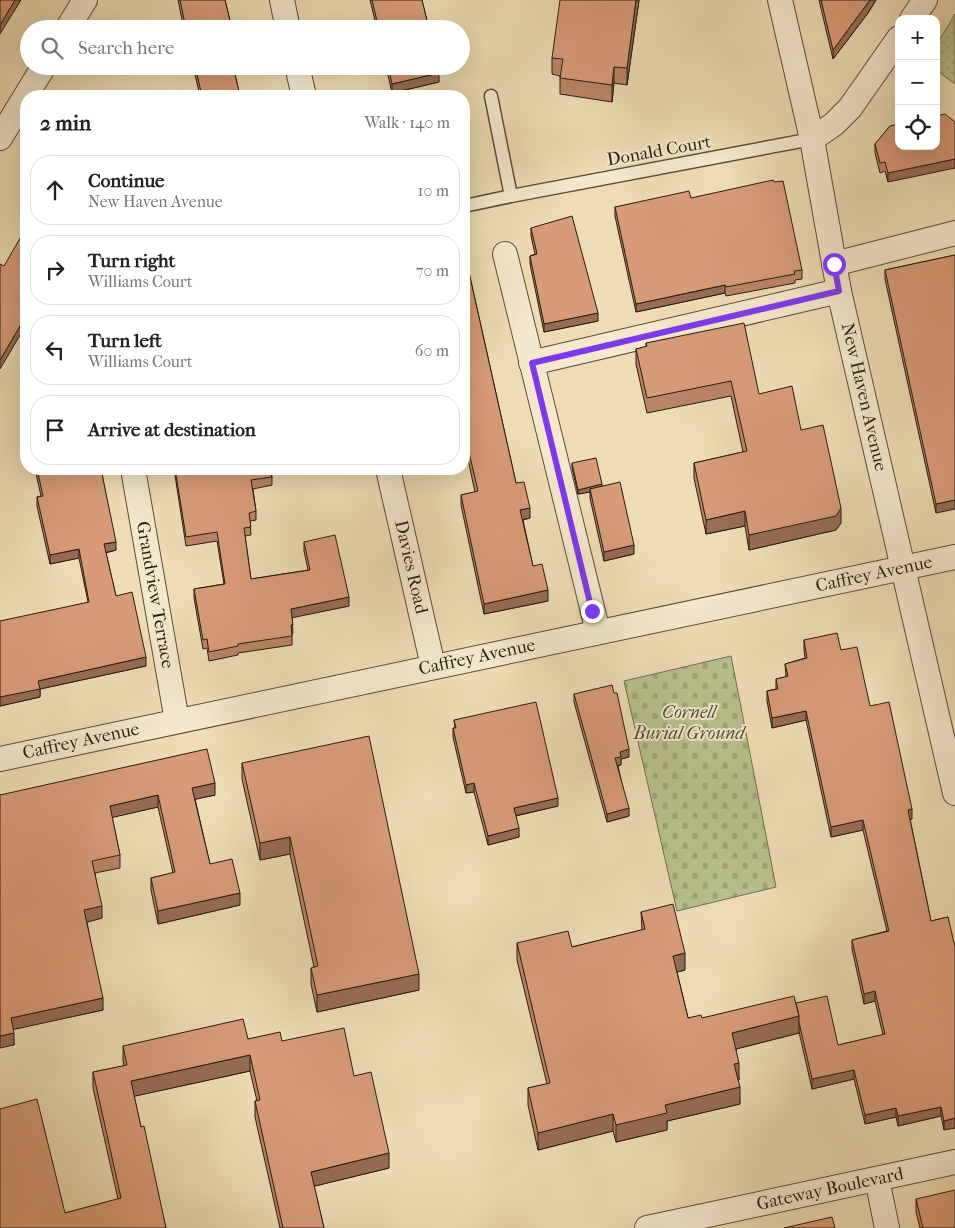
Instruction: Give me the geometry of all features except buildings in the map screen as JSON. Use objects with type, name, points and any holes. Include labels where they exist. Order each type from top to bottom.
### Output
[{"type":"street","points":[[73,20],[85,0]]},
{"type":"street","points":[[282,0],[286,20]]},
{"type":"street","name":"New Haven Avenue","points":[[780,0],[812,139],[839,291],[955,793]]},
{"type":"street","points":[[915,15],[926,0]]},
{"type":"street","points":[[812,139],[834,124],[850,108],[895,44]]},
{"type":"street","points":[[29,90],[38,75]]},
{"type":"street","points":[[299,75],[303,90]]},
{"type":"street","points":[[0,138],[20,105]]},
{"type":"street","points":[[834,264],[955,233]]},
{"type":"street","points":[[505,254],[598,632]]},
{"type":"street","points":[[532,363],[839,291]]},
{"type":"street","name":"Grandview Terrace","points":[[134,475],[177,721]]},
{"type":"street","name":"Davies Road","points":[[389,475],[433,666]]},
{"type":"street","name":"Caffrey Avenue","points":[[0,759],[955,557]]},
{"type":"street","name":"Gateway Boulevard","points":[[647,1228],[955,1162]]},
{"type":"street","points":[[877,1179],[888,1228]]},
{"type":"lane","points":[[490,96],[511,196]]},
{"type":"lane","name":"Donald Court","points":[[470,205],[812,139]]},
{"type":"green space","points":[[955,14],[955,84],[940,73],[940,39]]},
{"type":"green space","name":"Cornell Burial Ground","points":[[731,656],[776,887],[677,911],[624,681]]},
{"type":"route","points":[[592,611],[532,363],[839,291],[834,264]]}]
